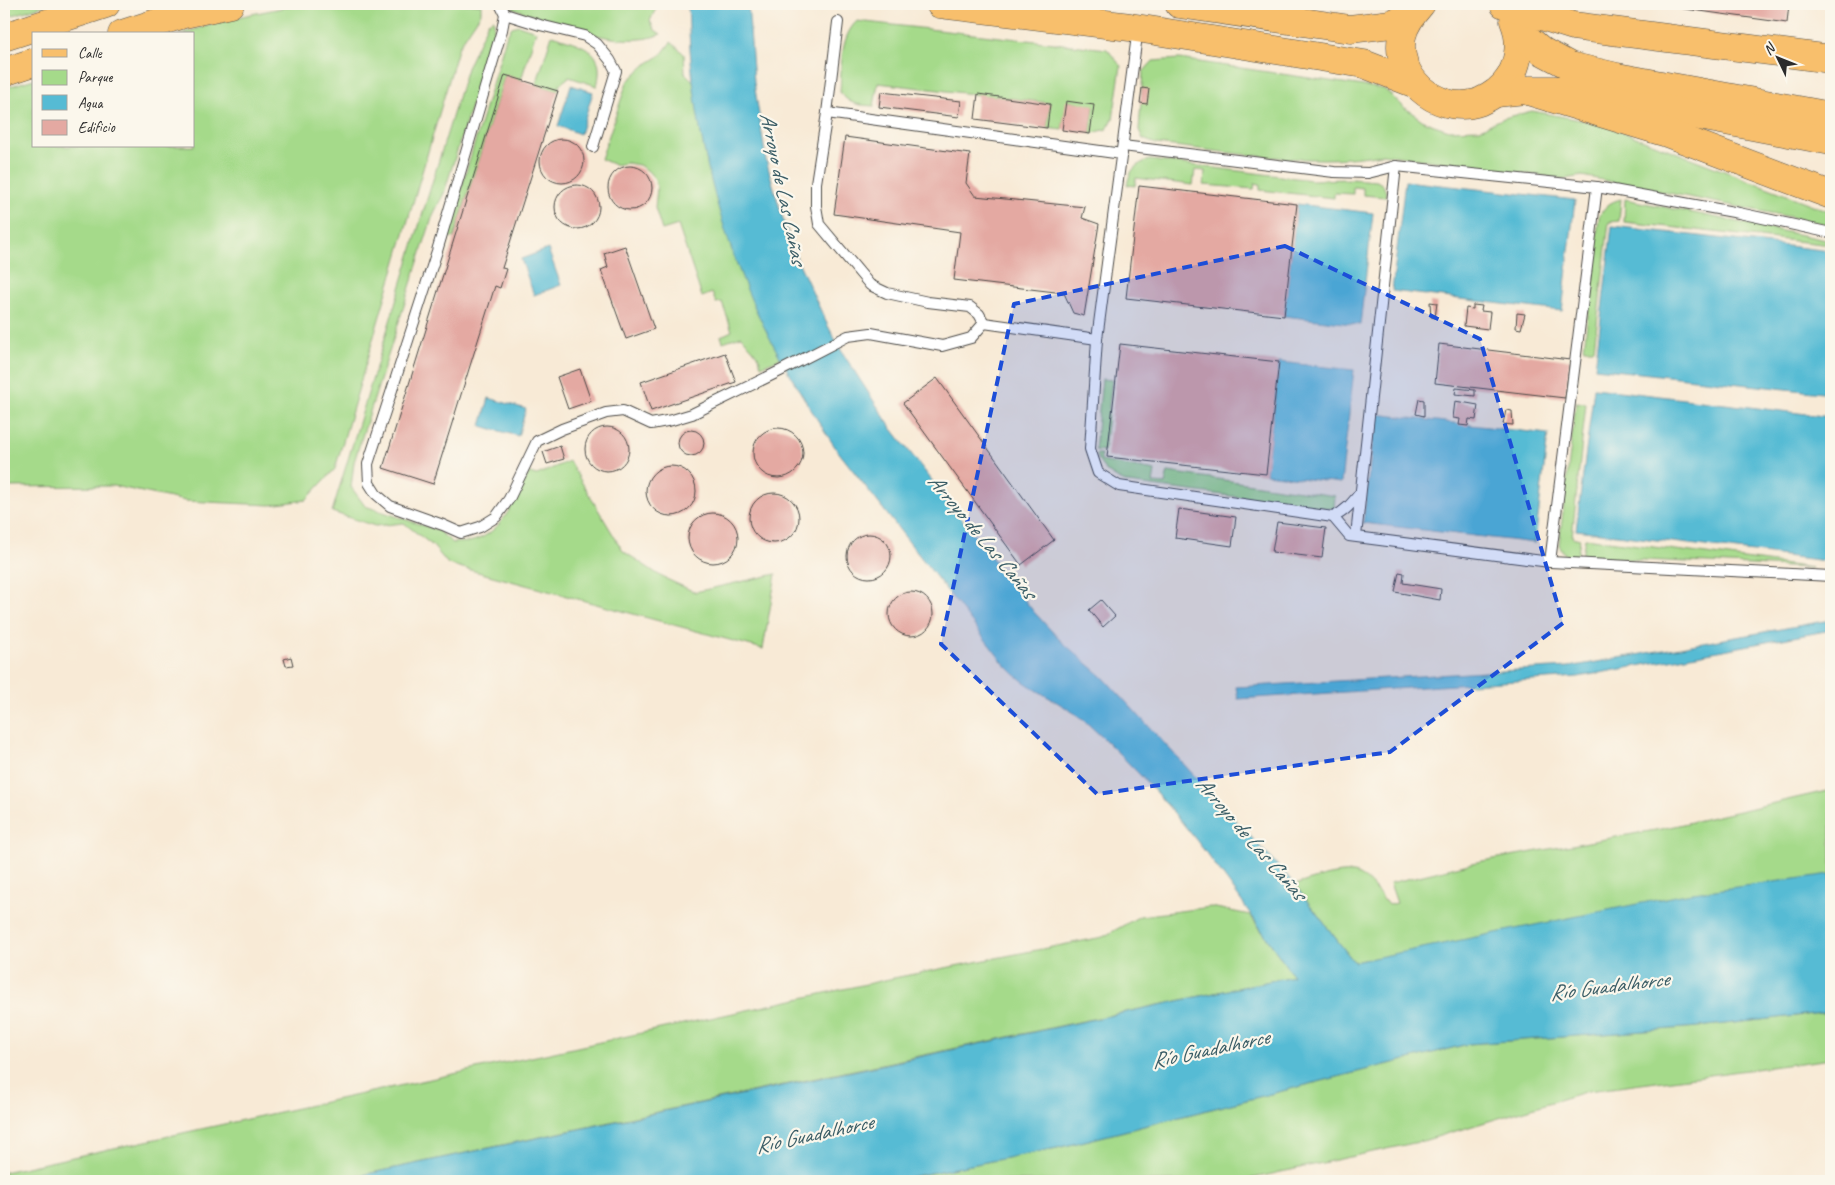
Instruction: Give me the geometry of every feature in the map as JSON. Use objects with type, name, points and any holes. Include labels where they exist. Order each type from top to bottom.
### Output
[{"type":"main road","points":[[4,37],[106,4]]},
{"type":"main road","points":[[128,32],[184,14],[230,4]]},
{"type":"main road","points":[[940,4],[1138,28],[1364,64],[1413,83],[1431,98],[1453,105],[1476,104],[1496,93],[1512,76],[1519,54],[1518,31],[1512,16],[1503,4]]},
{"type":"main road","points":[[1179,4],[1350,29],[1391,24],[1416,9]]},
{"type":"main road","points":[[1503,4],[1573,26],[1831,59]]},
{"type":"main road","points":[[1413,83],[1403,62],[1402,39],[1405,28],[1416,9]]},
{"type":"main road","points":[[1518,31],[1542,51],[1570,66],[1617,77],[1831,116]]},
{"type":"main road","points":[[4,72],[32,63]]},
{"type":"main road","points":[[1496,93],[1525,90],[1564,90],[1831,141]]},
{"type":"main road","points":[[1525,90],[1664,132],[1831,194]]},
{"type":"lane","points":[[500,4],[505,14],[502,30],[437,251],[368,464],[370,483],[376,494],[390,506],[443,524],[461,533],[480,527],[496,518],[509,499],[536,441],[562,429],[606,413],[623,411],[651,424],[692,414],[848,336],[872,334],[942,346],[971,338],[984,323]]},
{"type":"lane","points":[[505,14],[585,36],[597,44],[610,60],[616,71],[593,147]]},
{"type":"lane","points":[[838,22],[816,183],[816,206],[819,224],[870,285],[887,293],[928,302],[970,307],[984,323],[1097,339]]},
{"type":"lane","points":[[1138,28],[1097,339],[1090,449],[1098,473],[1119,486],[1334,517],[1342,514],[1360,492]]},
{"type":"lane","points":[[827,113],[1122,150],[1334,172],[1368,173],[1396,166],[1597,187],[1739,213],[1831,233]]},
{"type":"lane","points":[[1356,536],[1396,166]]},
{"type":"lane","points":[[1550,562],[1597,187]]},
{"type":"lane","points":[[1334,517],[1349,536],[1550,562],[1831,576]]},
{"type":"highlighted area","points":[[1285,246],[1480,339],[1563,623],[1390,752],[1097,794],[941,644],[1014,304]]},
{"type":"green space","points":[[10,4],[49,4],[4,18],[4,6]]},
{"type":"green space","points":[[301,4],[481,4],[481,13],[459,46],[335,469],[306,500],[271,505],[185,501],[114,486],[4,487],[4,88],[32,80],[32,148],[195,148],[195,32],[186,32],[242,16]]},
{"type":"green space","points":[[519,4],[658,4],[650,21],[655,30],[661,34],[644,39],[626,39],[586,33],[512,8]]},
{"type":"green space","points":[[494,19],[494,32],[444,193],[433,215],[354,462],[351,487],[365,506],[437,530],[453,543],[468,542],[484,537],[501,522],[529,473],[537,475],[569,461],[623,551],[662,577],[695,592],[776,574],[763,649],[448,564],[433,546],[404,523],[375,526],[332,512],[467,68],[488,22]]},
{"type":"green space","points":[[857,21],[1107,49],[1121,66],[1113,119],[1107,129],[1090,134],[1094,106],[1067,101],[1062,130],[1047,128],[1050,103],[878,83],[874,106],[855,104],[847,100],[840,92],[844,45],[851,28]]},
{"type":"green space","points":[[518,25],[536,31],[521,80],[505,75],[454,238],[447,236],[507,34],[512,27]]},
{"type":"green space","points":[[552,35],[582,46],[595,56],[599,73],[597,86],[569,77],[560,84],[558,91],[536,85]]},
{"type":"green space","points":[[671,42],[684,54],[685,73],[694,82],[707,160],[738,266],[754,305],[781,358],[761,366],[759,357],[741,336],[723,342],[721,336],[732,331],[722,302],[716,303],[712,293],[702,297],[678,225],[662,230],[655,208],[657,188],[655,179],[639,165],[627,163],[615,165],[601,159],[627,82],[645,65],[661,55]]},
{"type":"green space","points":[[1179,59],[1384,89],[1405,108],[1425,122],[1449,130],[1480,129],[1504,118],[1532,111],[1602,124],[1831,212],[1831,225],[1582,176],[1565,179],[1382,154],[1354,158],[1297,159],[1156,144],[1143,139],[1139,130],[1143,72],[1153,61]]},
{"type":"green space","points":[[1150,160],[1312,180],[1351,179],[1377,181],[1383,185],[1386,192],[1385,197],[1363,195],[1363,188],[1353,187],[1353,194],[1334,193],[1334,198],[1260,190],[1260,184],[1255,183],[1254,189],[1204,185],[1205,171],[1195,170],[1193,185],[1136,178],[1135,186],[1127,185],[1134,168],[1140,163]]},
{"type":"green space","points":[[1621,199],[1619,221],[1609,222],[1594,349],[1584,349],[1599,217],[1607,205]]},
{"type":"green space","points":[[1625,199],[1831,241],[1831,245],[1624,222]]},
{"type":"green space","points":[[1102,379],[1112,380],[1104,451],[1095,450]]},
{"type":"green space","points":[[1576,402],[1586,403],[1572,537],[1580,539],[1577,559],[1565,555],[1559,545]]},
{"type":"green space","points":[[1096,454],[1101,454],[1101,461],[1155,471],[1153,483],[1165,484],[1168,472],[1335,496],[1334,509],[1128,483],[1104,469]]},
{"type":"green space","points":[[1585,538],[1812,568],[1582,557]]},
{"type":"green space","points":[[1831,790],[1831,877],[1354,962],[1295,885],[1316,878],[1353,873],[1368,881],[1388,905],[1397,903],[1390,883],[1477,862],[1661,829]]},
{"type":"green space","points":[[1211,907],[1250,915],[1294,976],[334,1181],[4,1181],[4,1172],[894,978],[1103,937],[1140,916]]},
{"type":"green space","points":[[1831,1012],[1831,1059],[1588,1091],[1423,1141],[1240,1181],[890,1181],[1057,1148],[1468,1044],[1698,1027]]},
{"type":"water","points":[[688,4],[748,4],[754,82],[766,160],[782,216],[797,259],[827,324],[842,352],[892,429],[1034,612],[1061,641],[1103,677],[1290,879],[1354,962],[1686,894],[1831,874],[1831,1012],[1698,1027],[1468,1044],[1057,1148],[890,1181],[334,1181],[1293,976],[1221,872],[1152,788],[1088,724],[1068,709],[1024,682],[1005,665],[837,450],[809,406],[782,361],[758,315],[738,267],[721,217],[707,165],[697,113],[690,54]]},
{"type":"water","points":[[571,85],[593,92],[580,134],[558,126]]},
{"type":"water","points":[[1405,181],[1575,200],[1562,311],[1392,291]]},
{"type":"water","points":[[1297,204],[1373,213],[1360,325],[1284,316]]},
{"type":"water","points":[[1612,226],[1831,251],[1831,394],[1595,368]]},
{"type":"water","points":[[548,249],[561,285],[534,295],[521,259]]},
{"type":"water","points":[[1279,362],[1354,370],[1341,483],[1266,474]]},
{"type":"water","points":[[1594,388],[1831,417],[1831,523],[1826,561],[1576,530]]},
{"type":"water","points":[[489,398],[526,409],[518,436],[481,426]]},
{"type":"water","points":[[1376,414],[1548,434],[1535,543],[1363,523]]},
{"type":"water","points":[[1831,620],[1831,630],[1578,677],[1238,699],[1236,687],[1569,667]]},
{"type":"building","points":[[1649,4],[1789,4],[1787,23]]},
{"type":"building","points":[[505,75],[558,91],[502,268],[506,269],[500,288],[495,286],[433,484],[383,468]]},
{"type":"building","points":[[1142,88],[1149,89],[1147,104],[1140,103]]},
{"type":"building","points":[[881,92],[961,101],[959,117],[879,107]]},
{"type":"building","points":[[978,94],[1050,104],[1047,128],[975,119]]},
{"type":"building","points":[[1066,101],[1094,105],[1090,134],[1062,130]]},
{"type":"building","points":[[845,137],[970,154],[966,183],[975,196],[1085,207],[1082,218],[1099,224],[1084,316],[1073,313],[1064,293],[954,280],[960,232],[834,214]]},
{"type":"building","points":[[562,139],[574,143],[580,149],[584,161],[580,173],[574,179],[562,183],[550,179],[544,173],[540,161],[544,149],[550,143]]},
{"type":"building","points":[[630,166],[642,170],[648,176],[652,188],[648,200],[642,206],[630,210],[618,206],[612,200],[608,188],[612,176],[618,170]]},
{"type":"building","points":[[577,185],[589,189],[595,195],[599,207],[595,219],[589,225],[577,229],[565,225],[559,219],[555,207],[559,195],[565,189]]},
{"type":"building","points":[[1139,186],[1297,204],[1284,316],[1126,298]]},
{"type":"building","points":[[625,246],[654,329],[626,339],[601,270],[608,267],[604,253]]},
{"type":"building","points":[[1430,302],[1437,303],[1435,318],[1431,317]]},
{"type":"building","points":[[1473,305],[1482,306],[1481,311],[1490,312],[1488,329],[1464,326],[1466,308],[1473,309]]},
{"type":"building","points":[[1517,313],[1525,314],[1521,329],[1516,328]]},
{"type":"building","points":[[1120,344],[1279,362],[1266,474],[1107,457]]},
{"type":"building","points":[[1439,344],[1570,360],[1565,398],[1435,383]]},
{"type":"building","points":[[725,353],[736,382],[651,411],[641,382]]},
{"type":"building","points":[[580,369],[591,401],[568,409],[557,377]]},
{"type":"building","points":[[937,378],[1054,540],[1021,565],[903,403]]},
{"type":"building","points":[[1456,388],[1475,390],[1475,396],[1455,394]]},
{"type":"building","points":[[1419,399],[1424,400],[1424,416],[1416,414]]},
{"type":"building","points":[[1455,401],[1478,405],[1476,420],[1469,419],[1468,426],[1459,425],[1460,419],[1453,418]]},
{"type":"building","points":[[1506,410],[1512,411],[1513,425],[1503,424]]},
{"type":"building","points":[[607,427],[619,431],[625,437],[629,449],[625,461],[619,467],[607,471],[595,467],[589,461],[585,449],[589,437],[595,431]]},
{"type":"building","points":[[778,428],[788,430],[796,435],[801,443],[803,453],[801,463],[796,471],[788,476],[778,478],[768,476],[760,471],[755,463],[753,453],[755,443],[760,435],[768,430]]},
{"type":"building","points":[[691,430],[700,434],[704,443],[700,452],[691,456],[682,452],[678,443],[682,434]]},
{"type":"building","points":[[560,446],[564,459],[547,464],[543,452]]},
{"type":"building","points":[[671,466],[681,468],[689,473],[694,481],[696,491],[694,501],[689,509],[681,514],[671,516],[661,514],[653,509],[648,501],[646,491],[648,481],[653,473],[661,468]]},
{"type":"building","points":[[774,493],[784,495],[792,500],[797,508],[799,518],[797,528],[792,536],[784,541],[774,543],[764,541],[756,536],[751,528],[749,518],[751,508],[756,500],[764,495]]},
{"type":"building","points":[[1179,509],[1236,517],[1232,546],[1175,538]]},
{"type":"building","points":[[713,513],[723,515],[731,520],[736,528],[738,538],[736,548],[731,556],[723,561],[713,563],[703,561],[695,556],[690,548],[688,538],[690,528],[695,520],[703,515]]},
{"type":"building","points":[[1277,522],[1326,528],[1322,558],[1272,552]]},
{"type":"building","points":[[869,534],[881,538],[887,544],[891,556],[887,568],[881,574],[869,578],[857,574],[851,568],[847,556],[851,544],[857,538]]},
{"type":"building","points":[[1399,572],[1404,573],[1403,583],[1441,589],[1440,600],[1395,592]]},
{"type":"building","points":[[911,592],[923,596],[929,602],[933,614],[929,626],[923,632],[911,636],[899,632],[893,626],[889,614],[893,602],[899,596]]},
{"type":"building","points":[[1101,600],[1115,616],[1103,627],[1089,610]]},
{"type":"building","points":[[291,657],[293,665],[286,666],[284,659]]},
{"type":"water label","name":"Arroyo de Las Cañas","points":[[783,188]]},
{"type":"water label","name":"Arroyo de Las Cañas","points":[[982,536]]},
{"type":"water label","name":"Arroyo de Las Cañas","points":[[1251,838]]},
{"type":"water label","name":"Río Guadalhorce","points":[[1609,986]]},
{"type":"water label","name":"Río Guadalhorce","points":[[1210,1049]]},
{"type":"water label","name":"Río Guadalhorce","points":[[814,1134]]}]
